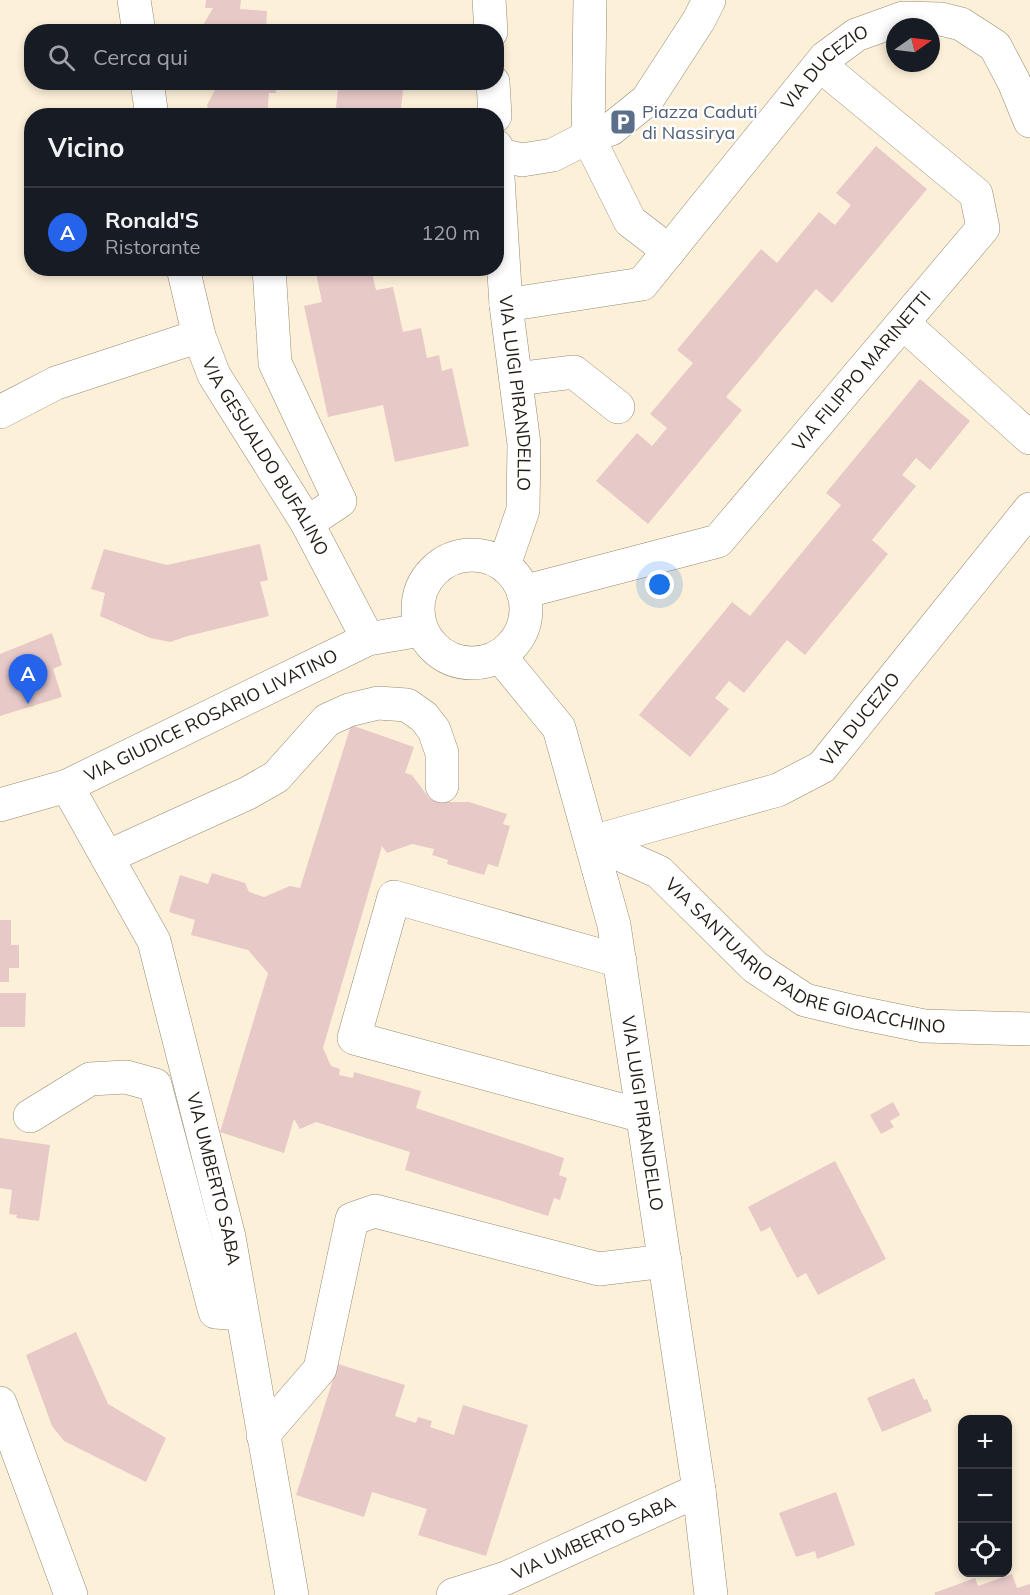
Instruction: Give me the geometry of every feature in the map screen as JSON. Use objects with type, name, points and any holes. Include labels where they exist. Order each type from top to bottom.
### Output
[{"type":"street","points":[[134,0],[138,24]]},
{"type":"street","points":[[489,0],[490,24]]},
{"type":"street","points":[[590,0],[588,137],[630,221],[669,251]]},
{"type":"street","points":[[504,156],[522,160],[553,155],[588,137],[610,129],[647,100],[699,20],[709,0]]},
{"type":"street","name":"VIA DUCEZIO","points":[[506,305],[642,284],[825,58],[856,35],[903,18],[941,19],[962,24],[995,46],[1014,82],[1030,121]]},
{"type":"street","name":"VIA FILIPPO MARINETTI","points":[[523,592],[718,541],[983,228],[976,194],[820,65]]},
{"type":"street","points":[[148,90],[151,108]]},
{"type":"street","points":[[493,90],[495,108]]},
{"type":"street","name":"VIA LUIGI PIRANDELLO","points":[[504,271],[506,305],[524,444],[523,510],[504,565]]},
{"type":"street","name":"VIA GESUALDO BUFALINO","points":[[185,276],[199,336],[214,375],[307,523],[368,639]]},
{"type":"street","points":[[270,276],[275,363],[340,501],[307,523]]},
{"type":"street","points":[[903,323],[1030,438]]},
{"type":"street","points":[[0,412],[56,383],[199,336]]},
{"type":"street","points":[[516,379],[574,372],[618,407]]},
{"type":"street","name":"VIA DUCEZIO","points":[[592,842],[778,790],[822,767],[1030,509]]},
{"type":"street","points":[[462,555],[482,555],[504,565],[516,577],[523,592],[526,606],[521,632],[512,646],[500,656],[483,663],[463,663],[438,652],[427,641],[421,630],[417,614],[421,587],[431,573],[445,561],[462,555]]},
{"type":"street","name":"VIA GIUDICE ROSARIO LIVATINO","points":[[0,804],[67,786],[368,639],[421,630]]},
{"type":"street","name":"VIA LUIGI PIRANDELLO","points":[[500,656],[559,728],[614,925],[699,1490],[711,1595]]},
{"type":"street","points":[[107,857],[248,793],[276,777],[327,720],[349,710],[378,703],[407,705],[424,717],[434,730],[442,753],[442,786]]},
{"type":"street","name":"VIA UMBERTO SABA","points":[[67,786],[154,941],[229,1237],[292,1595]]},
{"type":"street","name":"VIA SANTUARIO PADRE GIOACCHINO","points":[[592,842],[659,872],[755,968],[805,1000],[924,1026],[1030,1029]]},
{"type":"street","points":[[620,961],[394,897],[354,1038],[643,1116]]},
{"type":"street","points":[[30,1116],[90,1080],[126,1077],[155,1085],[215,1312],[242,1314]]},
{"type":"street","points":[[263,1436],[320,1369],[352,1220],[375,1211],[599,1269],[665,1262]]},
{"type":"street","points":[[0,1403],[71,1595]]},
{"type":"street","name":"VIA UMBERTO SABA","points":[[453,1595],[506,1578],[699,1490]]},
{"type":"building","points":[[206,0],[241,0],[240,9],[267,11],[266,24],[204,24],[213,8],[205,8]]},
{"type":"building","points":[[215,90],[276,90],[276,93],[269,93],[268,108],[208,108],[207,105]]},
{"type":"building","points":[[338,90],[403,90],[401,108],[336,108]]},
{"type":"building","points":[[876,146],[927,189],[832,303],[816,289],[726,397],[742,410],[648,524],[596,481],[637,433],[652,446],[667,428],[650,414],[693,363],[677,350],[761,249],[777,263],[819,212],[835,225],[851,205],[836,193]]},
{"type":"building","points":[[317,276],[373,276],[376,290],[393,287],[403,332],[421,328],[427,358],[439,355],[442,371],[452,368],[469,446],[395,462],[383,405],[328,417],[304,306],[322,302]]},
{"type":"building","points":[[920,379],[970,421],[930,470],[916,458],[902,475],[916,486],[872,540],[888,554],[805,655],[787,640],[744,693],[729,681],[715,698],[729,709],[690,757],[639,715],[732,602],[750,616],[841,505],[826,493]]},
{"type":"building","points":[[260,544],[268,580],[260,582],[269,616],[170,642],[150,638],[100,616],[105,593],[91,589],[104,549],[167,565]]},
{"type":"building","points":[[52,633],[62,665],[53,669],[62,697],[0,716],[0,654]]},
{"type":"building","points":[[351,725],[414,747],[405,773],[412,775],[429,798],[441,802],[469,802],[507,814],[503,824],[510,826],[498,867],[488,864],[484,875],[447,864],[448,860],[432,855],[434,849],[412,844],[387,853],[382,846],[323,1048],[331,1066],[340,1069],[339,1075],[353,1078],[354,1072],[421,1091],[416,1108],[564,1158],[559,1175],[567,1178],[560,1200],[554,1198],[548,1216],[405,1170],[410,1152],[316,1122],[300,1129],[294,1119],[284,1153],[220,1132],[268,973],[248,950],[191,935],[195,920],[169,912],[180,875],[208,884],[212,873],[245,883],[249,892],[264,897],[290,886],[300,888]]},
{"type":"building","points":[[0,920],[11,920],[11,945],[19,945],[19,968],[9,968],[9,982],[0,982]]},
{"type":"building","points":[[0,993],[26,993],[25,1027],[0,1027]]},
{"type":"building","points":[[893,1102],[900,1115],[890,1121],[894,1127],[881,1134],[870,1115]]},
{"type":"building","points":[[0,1138],[50,1145],[39,1221],[16,1218],[17,1215],[9,1214],[12,1190],[0,1188]]},
{"type":"building","points":[[835,1161],[886,1259],[818,1295],[806,1273],[797,1278],[770,1227],[761,1232],[748,1207]]},
{"type":"building","points":[[76,1332],[108,1404],[166,1438],[146,1482],[64,1441],[52,1426],[26,1355]]},
{"type":"building","points":[[338,1364],[405,1385],[395,1416],[416,1423],[418,1417],[432,1421],[430,1427],[454,1435],[463,1405],[528,1425],[486,1556],[418,1535],[427,1509],[372,1492],[364,1517],[296,1495]]},
{"type":"building","points":[[914,1378],[932,1411],[882,1432],[867,1398]]},
{"type":"building","points":[[836,1492],[855,1545],[817,1559],[815,1551],[796,1557],[779,1513]]},
{"type":"building","points":[[1012,1574],[1017,1588],[1030,1584],[1030,1595],[935,1595],[934,1593],[975,1578],[978,1586],[1004,1577],[1012,1577]]},
{"type":"place","name":"Piazza Caduti di Nassirya","points":[[623,122]]},
{"type":"place","name":"Ronald'S","points":[[28,704]]}]
